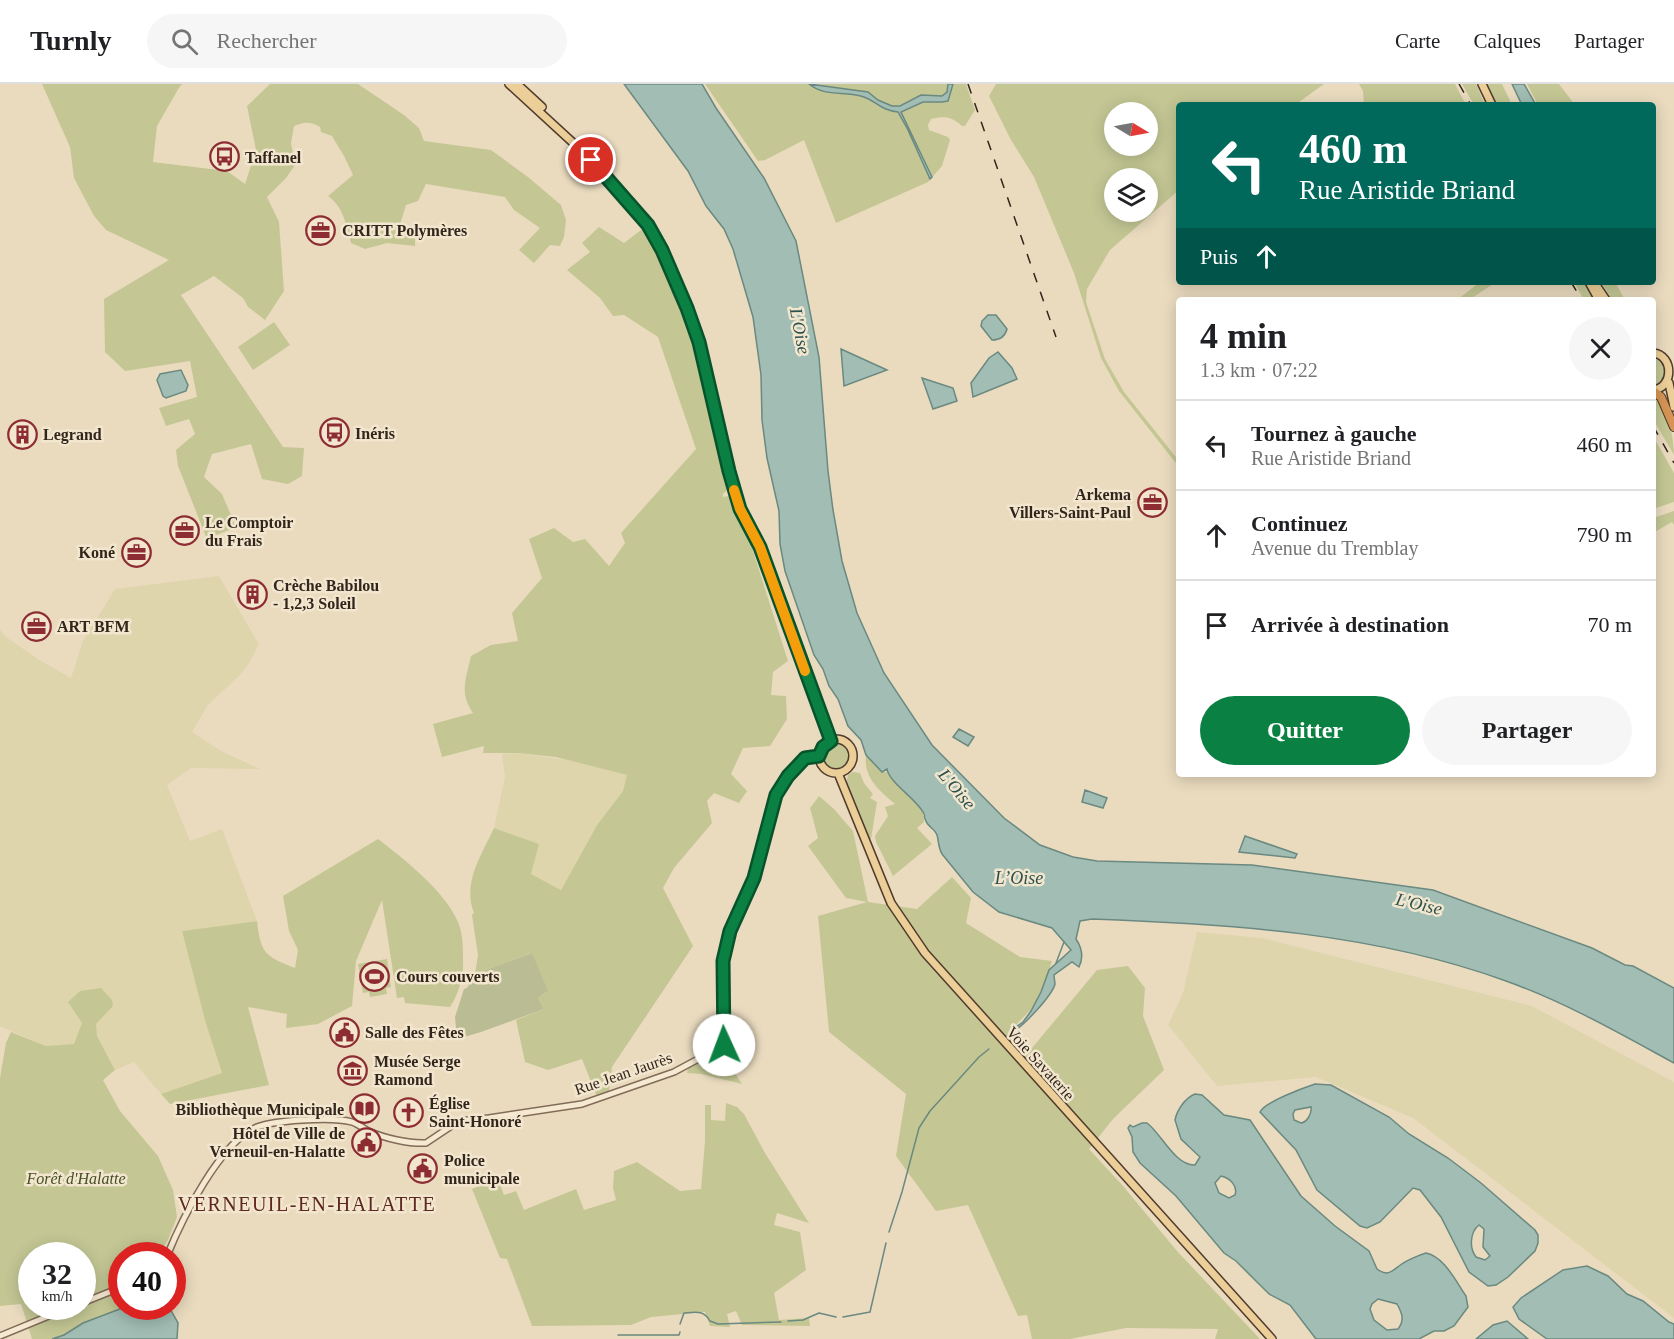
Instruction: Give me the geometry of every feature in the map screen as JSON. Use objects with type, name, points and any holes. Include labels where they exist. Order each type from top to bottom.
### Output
[{"type":"highway","points":[[1656,393],[1665,404],[1674,428]]},
{"type":"main road","points":[[510,84],[582,151]]},
{"type":"main road","points":[[517,84],[538,103],[625,197],[648,225],[662,250],[699,342],[740,509],[760,547],[831,741]]},
{"type":"main road","points":[[1482,84],[1491,102]]},
{"type":"main road","points":[[1656,354],[1663,355],[1671,363],[1673,373],[1669,390],[1674,407]]},
{"type":"main road","points":[[1656,390],[1662,389],[1669,383]]},
{"type":"main road","points":[[831,741],[846,742],[852,750],[851,765],[843,772],[827,771],[820,762],[819,756],[823,747],[831,741]]},
{"type":"main road","name":"Voie Savaterie","points":[[838,773],[891,903],[925,953],[1272,1339]]},
{"type":"street","name":"Rue Jean Jaurès","points":[[174,1242],[189,1209],[228,1148],[257,1127],[314,1120],[352,1122],[370,1132],[426,1143],[459,1121],[488,1119],[582,1104],[674,1072],[702,1057],[726,1052],[723,1028],[723,961],[726,944],[754,878],[776,795],[788,776],[805,758],[819,756]]},
{"type":"street","points":[[0,1336],[39,1320]]},
{"type":"shaded area","points":[[219,576],[259,644],[248,665],[208,705],[192,732],[221,751],[260,769],[191,768],[167,785],[190,841],[222,829],[257,921],[182,931],[206,1024],[222,1074],[161,1094],[134,1062],[115,1070],[97,1036],[95,1024],[82,1023],[75,1044],[46,1046],[0,1026],[0,630],[6,637],[38,659],[71,678],[83,641],[115,589]]},
{"type":"shaded area","points":[[519,753],[568,760],[628,775],[623,791],[597,825],[561,890],[531,874],[538,844],[494,828],[505,777],[502,754]]},
{"type":"shaded area","points":[[1197,932],[1262,938],[1532,1006],[1674,1082],[1674,1318],[1413,1118],[1316,1077],[1217,1086],[1168,1025],[1183,993]]},
{"type":"green space","points":[[42,84],[183,84],[157,126],[153,162],[227,171],[245,184],[256,150],[247,106],[270,84],[358,84],[404,115],[419,128],[424,141],[491,150],[528,177],[561,205],[566,220],[564,237],[560,246],[550,245],[534,263],[519,250],[540,228],[514,210],[505,197],[426,184],[418,201],[406,205],[399,228],[415,231],[415,246],[387,243],[365,249],[351,243],[341,211],[328,196],[353,175],[344,156],[332,136],[321,132],[320,127],[307,123],[294,126],[291,143],[295,165],[267,197],[279,222],[284,291],[265,320],[248,307],[243,298],[214,276],[181,295],[283,447],[304,448],[302,476],[288,484],[262,479],[251,444],[212,454],[204,477],[222,494],[236,527],[207,539],[178,466],[176,450],[195,434],[189,419],[166,426],[159,408],[197,397],[190,361],[125,371],[105,352],[104,299],[169,260],[106,230],[94,216],[74,178],[70,147]]},
{"type":"green space","points":[[705,84],[966,84],[975,110],[965,126],[947,118],[931,119],[928,125],[929,130],[948,137],[950,140],[942,166],[928,182],[836,223],[804,140],[765,160],[758,161]]},
{"type":"green space","points":[[996,84],[1324,84],[1299,102],[1176,102],[1176,193],[1158,208],[1158,168],[1104,168],[1104,222],[1142,222],[1110,250],[1087,289],[1086,302],[1105,359],[1124,392],[1176,457],[1176,463],[1119,391],[1101,358],[1074,273],[1034,177],[1011,140],[989,96]]},
{"type":"green space","points":[[1359,84],[1455,84],[1464,102],[1364,102],[1363,91]]},
{"type":"green space","points":[[1462,84],[1476,84],[1484,102],[1472,102]]},
{"type":"green space","points":[[1485,84],[1502,84],[1511,102],[1494,102]]},
{"type":"green space","points":[[1527,84],[1559,84],[1573,102],[1536,102]]},
{"type":"green space","points":[[599,227],[624,243],[645,227],[673,288],[696,351],[727,490],[723,497],[729,496],[746,529],[788,661],[773,672],[771,695],[786,696],[787,719],[770,746],[743,748],[731,774],[747,791],[739,803],[714,793],[707,801],[712,823],[674,868],[663,888],[693,946],[612,1067],[609,1091],[597,1097],[582,1059],[548,1070],[525,1062],[516,1020],[544,1009],[538,998],[547,992],[531,953],[475,974],[478,955],[470,891],[479,858],[494,828],[539,844],[531,874],[561,890],[597,825],[623,791],[627,775],[556,757],[519,753],[483,753],[484,746],[442,757],[433,724],[473,713],[465,692],[471,656],[491,645],[518,641],[512,613],[542,578],[529,539],[554,528],[573,542],[585,539],[609,566],[625,543],[621,533],[696,449],[658,337],[624,315],[613,316],[600,298],[567,270],[590,252],[582,243]]},
{"type":"green space","points":[[1476,285],[1492,285],[1474,297],[1461,297]]},
{"type":"green space","points":[[1576,285],[1588,285],[1594,297],[1582,297]]},
{"type":"green space","points":[[1603,285],[1617,285],[1623,297],[1610,297]]},
{"type":"green space","points":[[274,322],[290,345],[253,370],[238,347]]},
{"type":"green space","points":[[1656,358],[1663,360],[1668,374],[1656,385]]},
{"type":"green space","points":[[1656,398],[1666,414],[1673,440],[1674,455],[1656,424]]},
{"type":"green space","points":[[1656,441],[1674,473],[1674,502],[1656,508]]},
{"type":"green space","points":[[1674,511],[1674,525],[1672,522],[1656,531],[1656,517]]},
{"type":"green space","points":[[837,743],[846,747],[850,756],[846,765],[837,769],[828,765],[824,756],[828,747]]},
{"type":"green space","points":[[866,755],[882,772],[887,772],[923,812],[924,822],[917,828],[932,844],[893,876],[875,836],[888,816],[885,807],[895,804],[878,789],[870,777],[867,771]]},
{"type":"green space","points":[[853,772],[860,773],[864,783],[873,794],[870,798],[877,802],[871,839],[869,839],[846,784],[848,775]]},
{"type":"green space","points":[[819,796],[853,831],[868,902],[917,909],[952,877],[971,898],[966,923],[1020,957],[1052,961],[1040,1000],[1010,1031],[1032,1048],[1097,970],[1128,966],[1145,988],[1143,1016],[1164,1070],[1114,1118],[1089,1149],[1177,1251],[1260,1339],[1215,1339],[1218,1329],[1126,1328],[1070,1339],[1032,1339],[1027,1315],[1018,1316],[968,1205],[936,1211],[896,1156],[906,1094],[829,1032],[818,916],[867,902],[846,898],[808,846],[818,838],[810,808]]},
{"type":"green space","points":[[378,839],[434,887],[452,910],[458,922],[462,940],[463,971],[450,1007],[405,1003],[404,997],[397,998],[382,900],[356,961],[352,1006],[318,1024],[286,1028],[287,1014],[248,1007],[269,1085],[170,1104],[161,1094],[222,1073],[206,1024],[182,931],[257,921],[260,940],[266,952],[295,968],[298,950],[289,931],[283,896]]},
{"type":"green space","points":[[532,953],[548,991],[538,998],[544,1009],[457,1039],[455,1017],[464,989],[467,988],[475,974]]},
{"type":"green space","name":"Cours couverts","points":[[387,959],[391,987],[386,988],[387,994],[370,997],[369,992],[363,993],[358,964]]},
{"type":"green space","name":"Forêt d'Halatte","points":[[101,988],[112,1000],[113,1006],[96,1024],[97,1036],[115,1070],[103,1080],[120,1111],[158,1156],[173,1190],[177,1217],[167,1242],[108,1242],[108,1313],[96,1318],[96,1242],[18,1242],[18,1304],[0,1306],[0,1078],[6,1043],[11,1032],[46,1046],[74,1044],[82,1023],[68,1002],[80,991]]},
{"type":"green space","points":[[716,1056],[727,1061],[742,1084],[687,1073],[688,1067],[701,1059]]},
{"type":"green space","points":[[726,1103],[737,1107],[744,1114],[765,1153],[809,1223],[777,1213],[774,1225],[800,1232],[806,1270],[774,1293],[779,1320],[809,1318],[810,1326],[742,1325],[736,1311],[727,1314],[730,1327],[710,1326],[705,1312],[651,1317],[631,1325],[532,1326],[507,1259],[500,1258],[472,1189],[498,1179],[504,1195],[516,1191],[524,1210],[576,1189],[584,1210],[616,1200],[613,1188],[614,1171],[637,1162],[680,1191],[701,1189],[705,1105],[711,1105],[711,1120],[725,1121]]},
{"type":"green space","name":"Forêt d'Halatte","points":[[26,1320],[91,1320],[52,1339],[32,1339]]},
{"type":"water","name":"L’Oise","points":[[624,84],[702,84],[764,178],[796,241],[819,357],[833,510],[842,561],[857,613],[884,673],[932,745],[1004,818],[1040,845],[1073,857],[1097,861],[1252,865],[1433,890],[1592,948],[1674,988],[1674,1063],[1549,998],[1456,965],[1405,952],[1302,934],[1145,921],[1092,919],[1080,921],[1076,939],[1082,953],[1079,967],[1072,962],[1054,975],[1055,984],[1049,996],[1031,1017],[1014,1031],[1013,1029],[1023,1022],[1031,1011],[1049,970],[1071,950],[1052,928],[999,912],[973,892],[942,854],[936,833],[927,823],[919,807],[892,779],[887,769],[882,772],[866,755],[861,740],[848,726],[838,699],[814,655],[785,571],[780,544],[779,511],[767,458],[762,420],[761,375],[753,317],[733,249],[724,229],[706,206],[688,171]]},
{"type":"water","points":[[809,84],[868,92],[878,100],[892,106],[900,106],[921,95],[942,96],[947,92],[948,84],[953,84],[948,101],[923,102],[901,112],[932,177],[930,179],[898,112],[887,110],[864,97],[822,91]]},
{"type":"water","points":[[1512,84],[1524,84],[1534,102],[1521,102]]},
{"type":"water","points":[[988,315],[996,315],[1007,329],[999,339],[992,340],[981,326],[982,321]]},
{"type":"water","points":[[841,349],[887,370],[844,386]]},
{"type":"water","points":[[998,352],[1012,368],[1017,379],[973,397],[971,383],[989,358]]},
{"type":"water","points":[[181,370],[188,385],[186,391],[166,398],[157,380],[160,374]]},
{"type":"water","points":[[922,378],[953,388],[957,401],[933,409]]},
{"type":"water","points":[[959,729],[974,737],[968,746],[953,737]]},
{"type":"water","points":[[1085,790],[1107,798],[1103,808],[1082,802]]},
{"type":"water","points":[[1245,836],[1297,854],[1295,858],[1239,852]]},
{"type":"water","points":[[1315,1084],[1331,1085],[1389,1117],[1409,1134],[1448,1158],[1481,1183],[1535,1230],[1538,1243],[1535,1251],[1508,1277],[1496,1285],[1488,1286],[1469,1272],[1441,1217],[1420,1190],[1413,1188],[1380,1222],[1367,1228],[1360,1226],[1317,1190],[1296,1150],[1260,1112],[1276,1100]],"holes":[[[1311,1107],[1310,1115],[1305,1121],[1301,1123],[1294,1120],[1295,1110]],[[1479,1225],[1484,1229],[1483,1247],[1490,1256],[1485,1260],[1476,1257],[1472,1249],[1472,1236]]]},
{"type":"water","points":[[1195,1094],[1202,1095],[1224,1115],[1250,1120],[1301,1196],[1335,1226],[1369,1251],[1377,1269],[1388,1273],[1408,1260],[1426,1253],[1439,1259],[1466,1296],[1468,1307],[1454,1326],[1444,1331],[1434,1331],[1419,1339],[1316,1339],[1290,1305],[1269,1294],[1236,1261],[1224,1253],[1176,1196],[1140,1163],[1133,1152],[1132,1137],[1128,1128],[1130,1125],[1133,1127],[1147,1123],[1175,1155],[1188,1164],[1195,1165],[1200,1157],[1181,1139],[1175,1120],[1182,1105]],"holes":[[[1221,1176],[1232,1183],[1235,1195],[1229,1198],[1219,1193],[1215,1183]],[[1378,1299],[1397,1304],[1402,1316],[1402,1323],[1398,1329],[1387,1330],[1374,1320],[1370,1309]]]},
{"type":"water","points":[[1587,1266],[1608,1276],[1627,1294],[1643,1301],[1674,1324],[1674,1339],[1547,1339],[1519,1319],[1513,1307],[1521,1298],[1563,1270]]},
{"type":"water","points":[[108,1313],[108,1320],[176,1320],[177,1339],[52,1339]]},
{"type":"water","points":[[1507,1321],[1528,1339],[1476,1339],[1493,1325]]},
{"type":"waterway","points":[[1056,963],[1064,942]]},
{"type":"waterway","points":[[1006,1037],[1009,1034]]},
{"type":"waterway","points":[[889,1232],[919,1128],[930,1111],[989,1049]]},
{"type":"waterway","points":[[843,1317],[870,1312],[886,1243]]},
{"type":"waterway","points":[[680,1324],[684,1313],[696,1312],[702,1313],[710,1321],[718,1324],[781,1322]]},
{"type":"waterway","points":[[788,1321],[803,1320],[819,1313],[836,1317]]},
{"type":"waterway","points":[[618,1335],[679,1335],[680,1332]]},
{"type":"railway","points":[[968,84],[1056,337]]},
{"type":"railway","points":[[1459,84],[1469,102]]},
{"type":"railway","points":[[1573,285],[1580,297]]},
{"type":"railway","points":[[1656,431],[1674,463]]},
{"type":"slow traffic","points":[[734,490],[740,509],[760,547],[805,671]]},
{"type":"place","name":"Taffanel","points":[[224,157]]},
{"type":"place","name":"CRITT Polymères","points":[[321,230]]},
{"type":"place","name":"Inéris","points":[[334,433]]},
{"type":"place","name":"Legrand","points":[[22,434]]},
{"type":"place","name":"Arkema Villers-Saint-Paul","points":[[1152,503]]},
{"type":"place","name":"Le Comptoir du Frais","points":[[184,531]]},
{"type":"place","name":"Koné","points":[[136,552]]},
{"type":"place","name":"Crèche Babilou - 1,2,3 Soleil","points":[[252,594]]},
{"type":"place","name":"ART BFM","points":[[36,626]]},
{"type":"place","name":"Cours couverts","points":[[375,976]]},
{"type":"place","name":"Salle des Fêtes","points":[[344,1032]]},
{"type":"place","name":"Musée Serge Ramond","points":[[353,1070]]},
{"type":"place","name":"Bibliothèque Municipale","points":[[365,1109]]},
{"type":"place","name":"Église Saint-Honoré","points":[[408,1112]]},
{"type":"place","name":"Hôtel de Ville de Verneuil-en-Halatte","points":[[366,1142]]},
{"type":"place","name":"Police municipale","points":[[423,1169]]},
{"type":"district","name":"VERNEUIL-EN-HALATTE","points":[[307,1204]]},
{"type":"route","points":[[591,160],[648,225],[662,250],[687,308],[699,342],[740,509],[760,547],[831,741],[826,743],[819,756],[805,758],[788,776],[772,805],[754,878],[726,944],[723,961],[724,1045]]},
{"type":"water label","name":"L'Oise","points":[[800,331]]},
{"type":"water label","name":"L'Oise","points":[[957,789]]},
{"type":"water label","name":"L'Oise","points":[[1419,904]]}]
